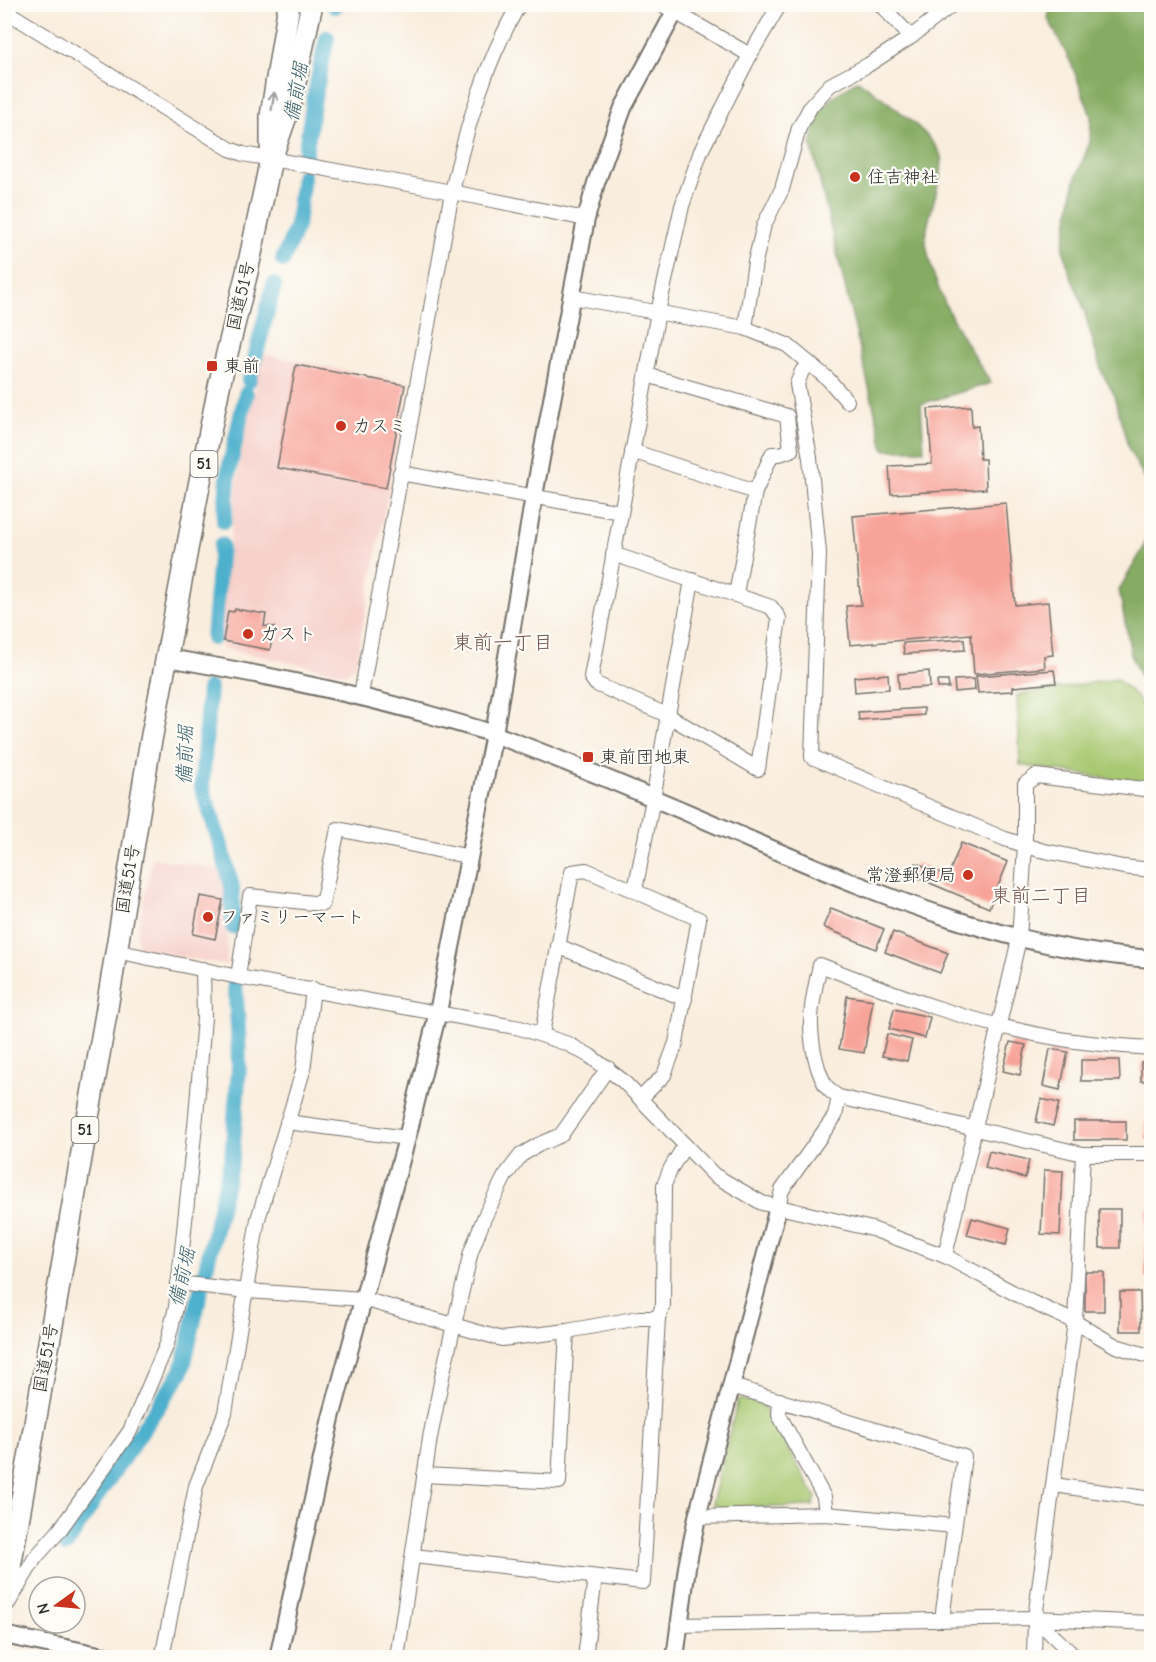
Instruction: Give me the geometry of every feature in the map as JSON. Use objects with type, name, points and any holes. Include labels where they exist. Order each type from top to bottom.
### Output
[{"type":"highway","name":"国道51号","points":[[271,159],[271,116],[289,4]]},
{"type":"highway","name":"国道51号","points":[[4,1602],[149,751],[220,382],[271,159],[290,105],[312,4]]},
{"type":"street","points":[[361,695],[452,192],[466,129],[492,55],[519,4]]},
{"type":"street","points":[[613,554],[771,607],[779,618],[758,769],[667,715],[596,684],[591,677],[613,554],[658,312],[682,206],[701,151],[750,55],[780,4]]},
{"type":"street","points":[[880,4],[911,38]]},
{"type":"street","points":[[744,328],[764,225],[782,189],[799,128],[811,106],[830,85],[911,38],[953,4]]},
{"type":"street","points":[[278,1658],[325,1440],[407,1138],[438,1012],[494,734],[534,496],[586,219],[596,183],[623,108],[671,7],[750,55]]},
{"type":"street","points":[[4,10],[230,149],[243,154],[586,219]]},
{"type":"street","points":[[572,297],[744,328],[787,345],[828,380],[847,401]]},
{"type":"street","points":[[809,363],[802,371],[797,384],[810,458],[819,553],[812,757],[1005,839],[1040,850],[1123,867],[1152,870]]},
{"type":"street","points":[[646,375],[788,416],[791,450],[772,454],[755,492],[736,594]]},
{"type":"street","points":[[632,452],[755,492]]},
{"type":"street","points":[[400,473],[621,512]]},
{"type":"street","points":[[635,890],[692,580]]},
{"type":"street","points":[[168,658],[277,677],[361,695],[494,734],[922,910],[1019,939],[1076,951],[1152,959]]},
{"type":"street","points":[[945,1256],[1019,939],[1025,845],[1025,784],[1036,776],[1152,790]]},
{"type":"street","points":[[238,977],[250,896],[322,904],[338,829],[470,857]]},
{"type":"street","points":[[542,1035],[572,872],[586,870],[699,919],[676,1043],[664,1075],[641,1098]]},
{"type":"street","points":[[558,946],[685,999]]},
{"type":"street","points":[[116,951],[238,977],[438,1012],[542,1035],[567,1044],[608,1068],[641,1098],[714,1175],[762,1203],[872,1229],[945,1256],[1029,1301],[1075,1322],[1116,1346],[1152,1357]]},
{"type":"street","points":[[1152,1048],[1056,1038],[999,1025],[940,1010],[820,965],[812,999],[810,1021],[812,1044],[828,1091],[839,1097],[1083,1154],[1152,1154]]},
{"type":"street","points":[[4,1609],[35,1558],[59,1531],[130,1431],[167,1344],[176,1307],[204,1018],[203,969]]},
{"type":"street","points":[[162,1658],[196,1486],[225,1413],[258,1219],[303,1071],[313,989]]},
{"type":"street","points":[[397,1658],[434,1416],[471,1252],[484,1218],[505,1176],[521,1155],[561,1135],[608,1068]]},
{"type":"street","points":[[675,1658],[678,1625],[697,1517],[782,1190],[835,1116],[839,1097]]},
{"type":"street","points":[[287,1122],[407,1138]]},
{"type":"street","points":[[414,1556],[643,1582],[658,1318],[663,1305],[664,1185],[685,1145]]},
{"type":"street","points":[[1034,1658],[1035,1618],[1075,1322],[1083,1154]]},
{"type":"street","points":[[178,1283],[247,1291],[363,1299],[453,1327],[502,1339],[567,1331],[639,1318],[658,1318]]},
{"type":"street","points":[[424,1475],[559,1482],[567,1331]]},
{"type":"street","points":[[732,1386],[964,1457],[942,1619]]},
{"type":"street","points":[[780,1400],[779,1415],[824,1497],[826,1514]]},
{"type":"street","points":[[1054,1485],[1152,1499]]},
{"type":"street","points":[[697,1517],[826,1514],[954,1526]]},
{"type":"street","points":[[585,1658],[595,1577]]},
{"type":"street","points":[[1035,1618],[1076,1658]]},
{"type":"street","points":[[678,1625],[1035,1618],[1152,1623]]},
{"type":"street","points":[[4,1635],[113,1658]]},
{"type":"shaded area","points":[[263,354],[409,383],[355,666],[346,674],[221,648],[221,617],[240,458]]},
{"type":"shaded area","points":[[152,858],[223,870],[228,904],[227,965],[140,949],[136,939]]},
{"type":"green space","points":[[1051,5],[1151,5],[1151,490],[1129,450],[1113,392],[1102,373],[1063,248],[1075,180],[1090,142],[1091,116],[1072,65],[1048,18]]},
{"type":"green space","points":[[858,80],[918,127],[937,148],[941,157],[940,177],[926,231],[930,262],[951,316],[991,383],[921,404],[924,450],[884,450],[811,144],[820,109]]},
{"type":"green space","points":[[1151,525],[1151,699],[1132,659],[1119,590],[1143,549]]},
{"type":"green space","points":[[1116,679],[1137,698],[1146,717],[1150,740],[1151,785],[1020,765],[1017,695]]},
{"type":"green space","points":[[738,1399],[761,1403],[816,1497],[813,1506],[718,1509],[712,1503]]},
{"type":"building","name":"カスミ","points":[[296,365],[405,385],[386,488],[277,468]]},
{"type":"building","points":[[971,406],[972,427],[978,426],[980,459],[985,459],[986,489],[891,494],[889,466],[932,464],[928,409]]},
{"type":"building","points":[[1006,503],[1015,605],[1048,602],[1053,655],[1044,656],[1045,668],[974,674],[971,634],[850,645],[846,606],[861,605],[853,516]]},
{"type":"building","name":"ガスト","points":[[235,609],[266,614],[264,626],[274,627],[270,650],[223,641],[228,611],[234,612]]},
{"type":"building","points":[[964,639],[965,650],[904,654],[903,643]]},
{"type":"building","points":[[1054,670],[1056,683],[1013,687],[1013,691],[978,693],[976,676]]},
{"type":"building","points":[[929,671],[930,687],[899,689],[898,674]]},
{"type":"building","points":[[888,674],[889,689],[855,692],[854,677]]},
{"type":"building","points":[[974,679],[975,690],[955,692],[954,680]]},
{"type":"building","points":[[937,681],[948,681],[949,688],[938,688]]},
{"type":"building","points":[[924,708],[924,715],[859,720],[858,712]]},
{"type":"building","points":[[961,843],[1008,862],[989,908],[911,875],[916,863],[948,876]]},
{"type":"building","name":"ファミリーマート","points":[[200,896],[223,900],[215,939],[193,934]]},
{"type":"building","points":[[831,908],[884,929],[876,949],[823,927]]},
{"type":"building","points":[[893,932],[948,953],[940,973],[885,952]]},
{"type":"building","points":[[847,996],[873,1000],[864,1053],[839,1049]]},
{"type":"building","points":[[894,1009],[930,1017],[925,1038],[889,1029]]},
{"type":"building","points":[[887,1034],[912,1040],[907,1061],[882,1056]]},
{"type":"building","points":[[1010,1042],[1026,1045],[1020,1075],[1003,1071]]},
{"type":"building","points":[[1050,1049],[1068,1052],[1060,1090],[1043,1086]]},
{"type":"building","points":[[1081,1060],[1119,1060],[1120,1081],[1081,1081]]},
{"type":"building","points":[[1141,1062],[1152,1062],[1152,1081],[1141,1081]]},
{"type":"building","points":[[1041,1099],[1059,1103],[1053,1126],[1036,1122]]},
{"type":"building","points":[[1146,1120],[1152,1120],[1152,1139],[1146,1139]]},
{"type":"building","points":[[1074,1121],[1126,1121],[1126,1140],[1074,1140]]},
{"type":"building","points":[[989,1151],[1029,1160],[1025,1178],[985,1168]]},
{"type":"building","points":[[1044,1170],[1063,1171],[1060,1235],[1041,1234]]},
{"type":"building","points":[[1099,1209],[1120,1209],[1120,1248],[1100,1248]]},
{"type":"building","points":[[1147,1209],[1152,1209],[1152,1278],[1145,1278]]},
{"type":"building","points":[[972,1218],[1010,1228],[1006,1245],[967,1235]]},
{"type":"building","points":[[1085,1272],[1104,1272],[1104,1311],[1085,1311]]},
{"type":"building","points":[[1120,1292],[1140,1292],[1141,1331],[1120,1331]]},
{"type":"waterway","name":"備前堀","points":[[305,155],[327,38]]},
{"type":"waterway","name":"備前堀","points":[[283,260],[297,225],[303,176]]},
{"type":"waterway","name":"備前堀","points":[[249,380],[274,285]]},
{"type":"waterway","name":"備前堀","points":[[224,521],[229,469],[246,394]]},
{"type":"waterway","name":"備前堀","points":[[213,638],[221,545]]},
{"type":"waterway","name":"備前堀","points":[[209,688],[202,787],[232,887],[233,927]]},
{"type":"waterway","name":"備前堀","points":[[66,1545],[182,1371],[232,1157],[239,1067],[235,984]]},
{"type":"place","name":"住吉神社","points":[[855,177]]},
{"type":"place","name":"東前","points":[[212,366]]},
{"type":"place","name":"カスミ","points":[[341,426]]},
{"type":"place","name":"ガスト","points":[[248,634]]},
{"type":"place","name":"東前団地東","points":[[588,757]]},
{"type":"place","name":"常澄郵便局","points":[[968,875]]},
{"type":"place","name":"ファミリーマート","points":[[208,917]]},
{"type":"district","name":"東前一丁目","points":[[503,642]]},
{"type":"district","name":"東前二丁目","points":[[1041,895]]}]
